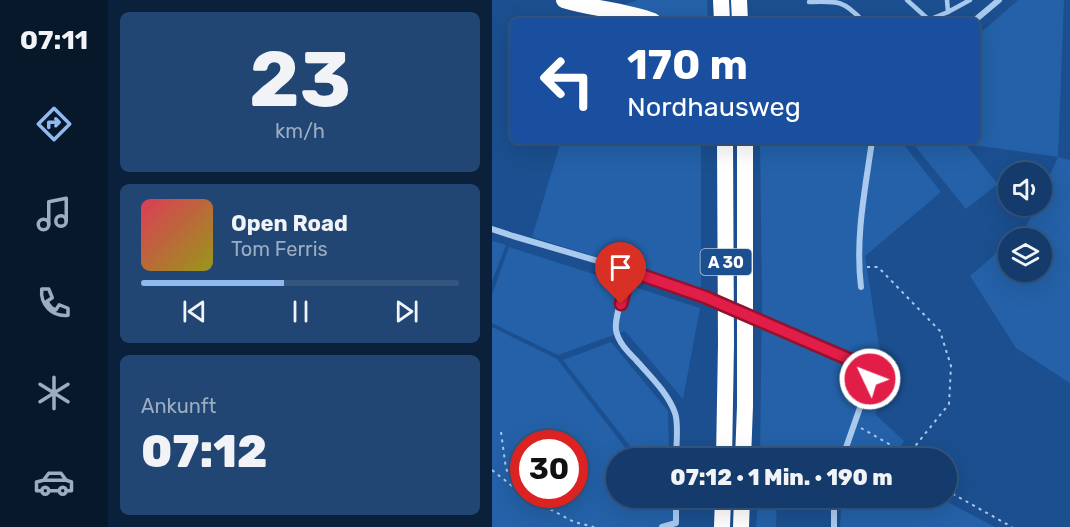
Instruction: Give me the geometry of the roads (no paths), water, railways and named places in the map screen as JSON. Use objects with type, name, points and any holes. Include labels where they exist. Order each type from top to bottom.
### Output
[{"type":"highway","points":[[570,2],[622,0]]},
{"type":"highway","points":[[721,0],[722,18]]},
{"type":"highway","points":[[739,0],[740,18]]},
{"type":"highway","points":[[570,2],[643,18]]},
{"type":"highway","points":[[720,144],[726,180]]},
{"type":"highway","name":"A 30","points":[[724,448],[725,144]]},
{"type":"highway","name":"A 30","points":[[743,448],[746,351],[745,144]]},
{"type":"highway","points":[[722,527],[723,508]]},
{"type":"highway","points":[[741,527],[742,508]]},
{"type":"street","points":[[978,18],[999,0]]},
{"type":"street","points":[[861,287],[858,242],[872,144]]},
{"type":"street","points":[[492,229],[630,271],[705,297],[860,364],[869,370]]},
{"type":"street","points":[[630,271],[616,320],[618,338],[671,404],[676,415],[676,448]]},
{"type":"street","points":[[846,448],[870,379],[869,370],[873,361]]},
{"type":"street","points":[[662,527],[676,523],[676,508]]},
{"type":"street","points":[[834,508],[834,527]]},
{"type":"lane","points":[[907,0],[925,18]]},
{"type":"lane","points":[[947,0],[948,12]]},
{"type":"lane","points":[[932,18],[970,0]]},
{"type":"lane","points":[[809,2],[843,2],[860,18]]}]
